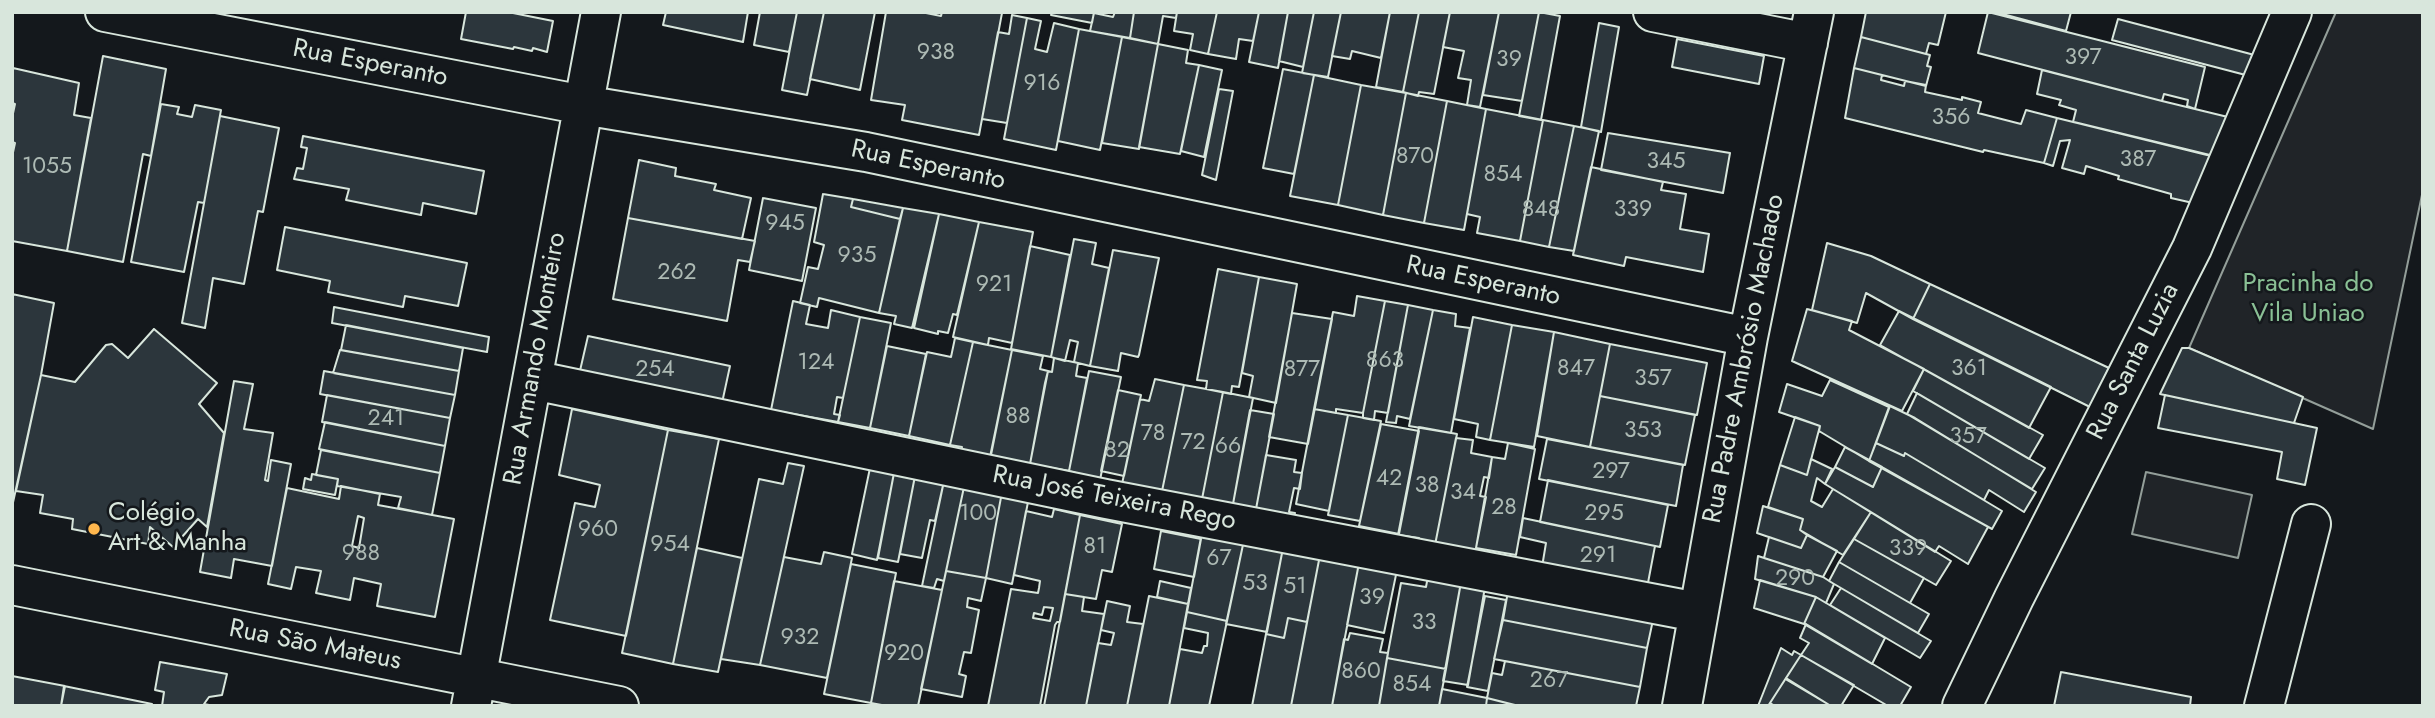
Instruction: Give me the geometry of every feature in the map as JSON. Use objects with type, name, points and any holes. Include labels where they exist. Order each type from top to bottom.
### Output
[{"type":"street","name":"Rua Esperanto","points":[[105,12],[583,105],[866,152],[1748,337]]},
{"type":"street","name":"Rua Armando Monteiro","points":[[473,692],[601,12]]},
{"type":"street","points":[[1653,12],[1811,28]]},
{"type":"street","name":"Rua Santa Luzia","points":[[1962,706],[2192,248],[2292,12]]},
{"type":"street","name":"Rua Padre Ambrósio Machado","points":[[1682,706],[1748,337],[1811,28]]},
{"type":"street","name":"Rua José Teixeira Rego","points":[[533,380],[1106,499],[1697,612]]},
{"type":"street","points":[[2264,706],[2311,524]]},
{"type":"street","name":"Rua São Mateus","points":[[12,585],[473,692],[619,706]]},
{"type":"green space","name":"Pracinha do Vila Uniao","points":[[2336,12],[2423,12],[2423,190],[2373,429],[2189,348]]},
{"type":"green space","points":[[2146,472],[2252,495],[2238,558],[2132,534]]},
{"type":"building","points":[[466,12],[508,12],[553,21],[547,52],[533,48],[532,51],[513,49],[461,39]]},
{"type":"building","points":[[666,12],[748,12],[743,42],[663,25]]},
{"type":"building","points":[[760,12],[797,12],[789,52],[754,45]]},
{"type":"building","points":[[797,12],[824,12],[807,95],[782,90]]},
{"type":"building","points":[[824,12],[875,12],[860,90],[810,79]]},
{"type":"building","points":[[886,12],[921,12],[941,16],[942,12],[1002,13],[979,135],[902,120],[905,105],[871,100]]},
{"type":"building","points":[[1052,12],[1094,12],[1092,23],[1051,15]]},
{"type":"building","points":[[1115,12],[1134,12],[1130,38],[1090,31],[1094,13],[1113,17]]},
{"type":"building","points":[[1134,12],[1177,12],[1176,18],[1163,16],[1158,44],[1130,38]]},
{"type":"building","points":[[1177,12],[1217,12],[1208,54],[1190,50],[1193,34],[1174,31]]},
{"type":"building","points":[[1217,12],[1259,12],[1253,41],[1239,39],[1236,59],[1208,54]]},
{"type":"building","points":[[1259,12],[1288,12],[1278,68],[1249,62]]},
{"type":"building","points":[[1288,12],[1314,12],[1303,67],[1279,61]]},
{"type":"building","points":[[1314,12],[1341,12],[1328,77],[1302,73]]},
{"type":"building","points":[[1341,12],[1390,12],[1381,58],[1352,51],[1350,59],[1332,56]]},
{"type":"building","points":[[1390,12],[1419,12],[1403,92],[1376,87]]},
{"type":"building","points":[[1419,12],[1450,12],[1434,94],[1419,92],[1418,96],[1403,92]]},
{"type":"building","points":[[1450,12],[1499,12],[1480,107],[1467,105],[1471,80],[1458,78],[1464,51],[1443,47]]},
{"type":"building","points":[[1499,12],[1539,12],[1522,101],[1483,95]]},
{"type":"building","points":[[1539,12],[1560,16],[1541,120],[1519,116]]},
{"type":"building","points":[[1866,12],[1946,12],[1938,45],[1929,43],[1926,54],[1861,37]]},
{"type":"building","points":[[1988,12],[2205,67],[2195,109],[2187,106],[2188,100],[2164,94],[2162,101],[1978,53]]},
{"type":"building","points":[[1995,12],[2071,12],[2066,31]]},
{"type":"building","points":[[1012,15],[1027,18],[1007,123],[982,119],[998,32],[1009,34]]},
{"type":"building","points":[[1027,18],[1041,21],[1035,49],[1047,52],[1054,23],[1079,29],[1056,150],[1004,139]]},
{"type":"building","points":[[2118,19],[2262,57],[2257,78],[2112,40]]},
{"type":"building","points":[[1599,23],[1619,27],[1601,132],[1581,127]]},
{"type":"building","points":[[1079,29],[1122,37],[1100,150],[1058,141]]},
{"type":"building","points":[[1122,37],[1158,44],[1139,149],[1102,143]]},
{"type":"building","points":[[1861,37],[1930,55],[1927,66],[1931,67],[1926,86],[1854,68]]},
{"type":"building","points":[[1677,39],[1764,56],[1759,84],[1672,67]]},
{"type":"building","points":[[1158,44],[1188,50],[1186,63],[1199,65],[1180,154],[1139,147]]},
{"type":"building","points":[[103,56],[166,69],[151,156],[143,154],[123,262],[67,251]]},
{"type":"building","points":[[1199,65],[1222,70],[1204,157],[1181,151]]},
{"type":"building","points":[[13,68],[79,83],[74,115],[91,118],[67,251],[12,241],[12,157],[15,143],[12,142],[15,104],[12,103]]},
{"type":"building","points":[[1854,68],[1882,75],[1881,80],[1904,86],[1905,81],[1926,85],[1925,92],[1981,102],[1978,113],[2021,124],[2026,110],[2057,118],[2044,163],[1984,150],[1983,152],[1845,118]]},
{"type":"building","points":[[1283,69],[1314,75],[1294,174],[1263,168]]},
{"type":"building","points":[[2042,70],[2232,118],[2214,156],[2073,122],[2076,110],[2059,105],[2061,100],[2037,94]]},
{"type":"building","points":[[1314,75],[1361,85],[1338,205],[1290,196]]},
{"type":"building","points":[[1361,85],[1406,93],[1383,215],[1338,205]]},
{"type":"building","points":[[1219,89],[1233,91],[1216,180],[1202,175]]},
{"type":"building","points":[[1406,93],[1447,101],[1424,223],[1383,215]]},
{"type":"building","points":[[1447,101],[1486,109],[1464,230],[1424,223]]},
{"type":"building","points":[[161,104],[179,107],[177,114],[192,117],[195,105],[221,110],[204,203],[198,202],[184,272],[131,262]]},
{"type":"building","points":[[1486,109],[1543,120],[1520,241],[1477,233],[1480,217],[1467,214]]},
{"type":"building","points":[[220,116],[279,128],[263,212],[258,211],[244,284],[213,278],[205,328],[182,323]]},
{"type":"building","points":[[2057,118],[2214,156],[2193,203],[2171,198],[2171,194],[2118,179],[2119,176],[2086,166],[2084,174],[2062,168],[2070,140],[2060,141],[2053,166],[2044,163]]},
{"type":"building","points":[[1543,120],[1574,126],[1549,247],[1520,241]]},
{"type":"building","points":[[1574,126],[1599,131],[1574,251],[1549,247]]},
{"type":"building","points":[[1608,133],[1730,153],[1723,193],[1601,170]]},
{"type":"building","points":[[303,136],[484,171],[476,214],[423,203],[421,215],[346,200],[349,189],[294,179],[297,168],[303,169],[307,148],[301,147]]},
{"type":"building","points":[[639,160],[676,168],[675,176],[716,184],[714,190],[751,198],[742,239],[628,218]]},
{"type":"building","points":[[1591,167],[1663,182],[1661,190],[1686,194],[1680,229],[1709,234],[1703,272],[1626,257],[1624,266],[1573,255]]},
{"type":"building","points":[[823,194],[853,199],[851,207],[900,219],[879,313],[819,298],[817,307],[800,303],[808,267],[818,269],[824,245],[814,242]]},
{"type":"building","points":[[763,198],[816,208],[802,281],[749,270]]},
{"type":"building","points":[[853,199],[903,208],[900,219],[851,207]]},
{"type":"building","points":[[903,208],[939,214],[912,328],[894,324],[896,316],[879,313]]},
{"type":"building","points":[[939,214],[979,222],[957,315],[953,314],[948,333],[938,331],[938,334],[914,328]]},
{"type":"building","points":[[628,218],[755,241],[750,262],[738,260],[727,321],[613,299]]},
{"type":"building","points":[[979,222],[1033,232],[1012,343],[989,338],[988,345],[953,337]]},
{"type":"building","points":[[285,227],[467,263],[458,306],[405,296],[403,307],[328,292],[330,281],[277,270]]},
{"type":"building","points":[[1074,239],[1096,243],[1092,264],[1109,268],[1090,366],[1074,362],[1078,342],[1070,340],[1065,361],[1051,357]]},
{"type":"building","points":[[1827,243],[1871,256],[1930,284],[1913,319],[1866,293],[1857,323],[1812,310]]},
{"type":"building","points":[[1030,246],[1070,255],[1051,357],[1011,349]]},
{"type":"building","points":[[1113,250],[1159,258],[1139,355],[1121,353],[1118,371],[1090,366]]},
{"type":"building","points":[[1218,269],[1259,277],[1239,387],[1232,386],[1231,394],[1206,389],[1207,381],[1197,380]]},
{"type":"building","points":[[1259,277],[1297,284],[1276,403],[1249,397],[1253,376],[1242,373]]},
{"type":"building","points":[[1930,284],[2109,368],[2090,407],[1913,319]]},
{"type":"building","points":[[12,294],[54,303],[12,507]]},
{"type":"building","points":[[1357,296],[1385,301],[1363,413],[1336,409],[1336,413],[1314,409],[1333,312],[1354,316]]},
{"type":"building","points":[[793,301],[810,305],[806,324],[828,328],[831,310],[860,317],[843,398],[837,397],[834,414],[840,415],[838,422],[771,410]]},
{"type":"building","points":[[1385,301],[1408,305],[1388,413],[1375,411],[1374,420],[1363,418],[1363,413]]},
{"type":"building","points":[[1408,305],[1433,310],[1410,419],[1397,416],[1396,423],[1386,422]]},
{"type":"building","points":[[334,307],[489,337],[487,352],[332,323]]},
{"type":"building","points":[[1807,309],[1852,321],[1849,330],[1924,369],[1902,411],[1792,361]]},
{"type":"building","points":[[1433,310],[1456,314],[1455,326],[1470,328],[1451,433],[1409,426]]},
{"type":"building","points":[[1899,311],[2051,387],[2029,428],[1880,345]]},
{"type":"building","points":[[1292,313],[1332,319],[1308,444],[1269,437]]},
{"type":"building","points":[[860,317],[891,323],[870,428],[838,422]]},
{"type":"building","points":[[1473,317],[1512,325],[1490,440],[1476,437],[1478,424],[1454,419]]},
{"type":"building","points":[[346,325],[463,348],[459,371],[341,350]]},
{"type":"building","points":[[1512,325],[1554,332],[1534,447],[1490,440]]},
{"type":"building","points":[[154,329],[217,383],[199,404],[224,433],[207,527],[198,519],[173,547],[150,527],[148,544],[72,529],[73,519],[40,513],[43,495],[16,491],[41,375],[75,382],[106,345],[112,344],[128,358]]},
{"type":"building","points":[[1554,332],[1610,344],[1590,447],[1537,436]]},
{"type":"building","points":[[588,336],[730,366],[722,403],[579,375]]},
{"type":"building","points":[[955,338],[973,342],[950,445],[909,436],[927,352],[951,357]]},
{"type":"building","points":[[973,342],[1012,350],[990,460],[960,455],[962,447],[950,445]]},
{"type":"building","points":[[1610,344],[1707,363],[1697,415],[1600,396]]},
{"type":"building","points":[[887,346],[926,354],[909,436],[870,428]]},
{"type":"building","points":[[2182,348],[2189,348],[2303,397],[2294,423],[2160,394]]},
{"type":"building","points":[[340,350],[459,371],[455,395],[333,373]]},
{"type":"building","points":[[1012,350],[1043,356],[1040,369],[1048,371],[1030,464],[990,457]]},
{"type":"building","points":[[1054,358],[1078,363],[1076,376],[1087,378],[1069,471],[1030,464],[1045,383],[1048,371],[1052,372]]},
{"type":"building","points":[[1924,369],[2043,435],[2029,459],[1913,391]]},
{"type":"building","points":[[324,371],[455,395],[450,418],[320,394]]},
{"type":"building","points":[[1089,371],[1121,377],[1100,480],[1069,471]]},
{"type":"building","points":[[1155,379],[1184,385],[1162,491],[1122,484],[1140,399],[1149,401]]},
{"type":"building","points":[[1830,380],[1889,407],[1869,461],[1819,431],[1820,426],[1779,412],[1787,384],[1822,396]]},
{"type":"building","points":[[234,381],[253,384],[244,429],[273,433],[265,480],[268,481],[271,460],[291,464],[272,566],[234,559],[231,578],[200,572]]},
{"type":"building","points":[[1184,385],[1223,392],[1202,499],[1162,491]]},
{"type":"building","points":[[1118,390],[1141,395],[1124,476],[1101,471]]},
{"type":"building","points":[[1223,392],[1253,398],[1233,504],[1202,499]]},
{"type":"building","points":[[1917,393],[2045,468],[2032,489],[1907,414]]},
{"type":"building","points":[[327,395],[450,418],[445,446],[322,422]]},
{"type":"building","points":[[2165,395],[2317,428],[2305,485],[2277,479],[2282,452],[2158,428]]},
{"type":"building","points":[[1600,396],[1695,415],[1685,465],[1590,447]]},
{"type":"building","points":[[1890,406],[1915,418],[2036,492],[2024,512],[1989,490],[1984,500],[1905,453],[1904,456],[1876,443]]},
{"type":"building","points":[[572,409],[668,430],[626,636],[550,620],[575,503],[595,507],[600,485],[559,475]]},
{"type":"building","points":[[1314,409],[1348,415],[1329,511],[1296,504]]},
{"type":"building","points":[[1250,410],[1274,414],[1256,509],[1233,504]]},
{"type":"building","points":[[1348,415],[1381,421],[1360,521],[1328,515]]},
{"type":"building","points":[[1795,417],[1820,426],[1807,475],[1780,465]]},
{"type":"building","points":[[325,422],[445,446],[440,473],[319,449]]},
{"type":"building","points":[[1381,424],[1419,431],[1399,534],[1359,526]]},
{"type":"building","points":[[1419,427],[1457,434],[1435,545],[1418,542],[1419,538],[1398,535]]},
{"type":"building","points":[[668,430],[719,439],[673,664],[622,653]]},
{"type":"building","points":[[1456,438],[1473,440],[1471,453],[1492,457],[1489,478],[1484,477],[1480,496],[1486,497],[1475,553],[1435,545]]},
{"type":"building","points":[[1547,439],[1683,465],[1676,506],[1539,479]]},
{"type":"building","points":[[1508,443],[1535,449],[1516,555],[1476,548],[1492,457],[1505,459]]},
{"type":"building","points":[[1876,443],[1904,456],[1905,453],[2002,511],[1992,529],[1869,461]]},
{"type":"building","points":[[1845,447],[1882,467],[1873,487],[1835,467]]},
{"type":"building","points":[[321,450],[440,473],[432,515],[398,508],[401,497],[337,486],[338,479],[316,475]]},
{"type":"building","points":[[1266,455],[1296,460],[1294,472],[1302,473],[1300,489],[1294,488],[1289,512],[1295,513],[1294,516],[1256,509]]},
{"type":"building","points":[[1811,459],[1832,469],[1825,484],[1817,478],[1811,501],[1822,507],[1833,489],[1871,512],[1843,555],[1800,530],[1803,519],[1768,507],[1780,465],[1807,475]]},
{"type":"building","points":[[788,463],[804,466],[760,665],[721,659],[759,479],[783,484]]},
{"type":"building","points":[[1835,467],[1873,487],[1882,467],[1988,527],[1968,564],[1939,546],[1935,552],[1825,484]]},
{"type":"building","points":[[870,468],[894,473],[877,560],[852,554]]},
{"type":"building","points":[[894,473],[915,476],[898,562],[878,558]]},
{"type":"building","points":[[312,474],[338,479],[335,495],[303,489],[305,478],[311,480]]},
{"type":"building","points":[[915,476],[944,481],[935,521],[930,520],[922,558],[900,554]]},
{"type":"building","points":[[1548,480],[1668,505],[1660,547],[1540,522]]},
{"type":"building","points":[[944,481],[964,487],[944,581],[937,579],[934,588],[922,586]]},
{"type":"building","points":[[341,486],[380,494],[378,505],[454,519],[435,617],[377,606],[381,584],[354,578],[350,600],[316,593],[321,571],[296,567],[291,589],[268,584],[287,488],[339,499]],"holes":[[[358,516],[364,518],[359,548],[352,546]]]},
{"type":"building","points":[[964,487],[1002,492],[986,578],[946,571]]},
{"type":"building","points":[[1002,492],[1028,502],[1012,584],[986,578]]},
{"type":"building","points":[[1763,506],[1803,519],[1800,530],[1807,535],[1801,548],[1757,533]]},
{"type":"building","points":[[1054,509],[1080,515],[1060,622],[1055,625],[1040,706],[988,706],[1011,589],[1038,593],[1039,588],[1040,581],[1014,575],[1026,511],[1052,517]],"holes":[[[1044,607],[1053,608],[1050,621],[1033,618],[1034,613],[1042,615]]]},
{"type":"building","points":[[1871,512],[1951,561],[1936,585],[1854,539]]},
{"type":"building","points":[[1080,515],[1122,524],[1112,572],[1102,570],[1096,599],[1065,594]]},
{"type":"building","points":[[1523,518],[1655,546],[1647,588],[1542,567],[1546,543],[1520,537]]},
{"type":"building","points":[[1161,531],[1201,539],[1194,577],[1154,569]]},
{"type":"building","points":[[1202,532],[1244,540],[1227,621],[1187,612]]},
{"type":"building","points":[[1807,535],[1837,551],[1823,577],[1764,558],[1769,537],[1801,548]]},
{"type":"building","points":[[1854,539],[1924,578],[1910,603],[1839,562]]},
{"type":"building","points":[[1244,540],[1283,548],[1267,632],[1226,624]]},
{"type":"building","points":[[697,548],[742,558],[718,672],[673,664]]},
{"type":"building","points":[[1283,548],[1320,555],[1307,622],[1288,618],[1284,638],[1266,634]]},
{"type":"building","points":[[824,552],[852,558],[827,678],[760,665],[784,557],[821,564]]},
{"type":"building","points":[[1320,555],[1359,563],[1332,706],[1291,706]]},
{"type":"building","points":[[1758,556],[1823,577],[1834,584],[1826,603],[1816,597],[1755,579]]},
{"type":"building","points":[[1839,562],[1929,614],[1918,633],[1829,581]]},
{"type":"building","points":[[1359,563],[1397,570],[1384,633],[1347,625]]},
{"type":"building","points":[[851,564],[896,573],[871,703],[824,694]]},
{"type":"building","points":[[946,571],[986,578],[981,601],[968,598],[967,607],[979,610],[971,653],[964,652],[959,674],[966,676],[962,697],[921,689]]},
{"type":"building","points":[[1428,576],[1461,582],[1446,669],[1387,658],[1401,583],[1426,587]]},
{"type":"building","points":[[1760,580],[1816,597],[1804,624],[1754,608]]},
{"type":"building","points":[[894,581],[942,590],[918,706],[871,703]]},
{"type":"building","points":[[1160,581],[1191,588],[1188,604],[1157,597]]},
{"type":"building","points":[[1461,582],[1485,587],[1468,685],[1443,681]]},
{"type":"building","points":[[1841,588],[1931,641],[1920,658],[1830,605]]},
{"type":"building","points":[[1508,591],[1653,620],[1647,648],[1503,620]]},
{"type":"building","points":[[1065,594],[1084,597],[1082,611],[1104,614],[1086,706],[1044,706]]},
{"type":"building","points":[[1149,596],[1188,604],[1169,706],[1127,706]]},
{"type":"building","points":[[1485,596],[1506,600],[1488,691],[1467,687]]},
{"type":"building","points":[[1816,597],[1885,638],[1872,664],[1804,624]]},
{"type":"building","points":[[1107,601],[1130,606],[1127,622],[1143,624],[1127,706],[1086,706],[1098,643],[1111,645],[1114,633],[1101,630]]},
{"type":"building","points":[[1187,612],[1227,621],[1209,706],[1169,706],[1180,649],[1202,653],[1204,646],[1207,646],[1208,633],[1184,628]]},
{"type":"building","points":[[1288,618],[1307,622],[1291,706],[1252,706],[1266,634],[1284,638]]},
{"type":"building","points":[[1503,620],[1647,648],[1640,687],[1494,659]]},
{"type":"building","points":[[1806,624],[1911,687],[1900,706],[1888,706],[1801,655],[1809,643],[1800,638]]},
{"type":"building","points":[[1350,633],[1383,639],[1380,652],[1388,653],[1379,706],[1332,706],[1344,639],[1348,640]]},
{"type":"building","points":[[1781,648],[1792,655],[1794,651],[1801,655],[1768,706],[1758,706]]},
{"type":"building","points":[[1801,655],[1854,685],[1841,706],[1831,706],[1786,678]]},
{"type":"building","points":[[1387,658],[1446,669],[1439,706],[1379,706]]},
{"type":"building","points":[[1505,661],[1640,687],[1636,706],[1519,706],[1487,698],[1492,673],[1502,675]]},
{"type":"building","points":[[160,662],[227,674],[222,695],[209,697],[204,704],[214,706],[162,706],[164,692],[155,690]]},
{"type":"building","points":[[2061,672],[2191,697],[2190,706],[2054,706]]},
{"type":"building","points":[[12,676],[65,686],[61,706],[12,706]]},
{"type":"building","points":[[1786,678],[1831,706],[1775,706],[1770,703]]},
{"type":"building","points":[[64,686],[152,704],[152,706],[61,706]]},
{"type":"building","points":[[1442,689],[1487,698],[1486,706],[1439,706]]},
{"type":"building","points":[[1487,698],[1518,706],[1486,706]]},
{"type":"place","name":"Colégio Art & Manha","points":[[94,529]]}]
